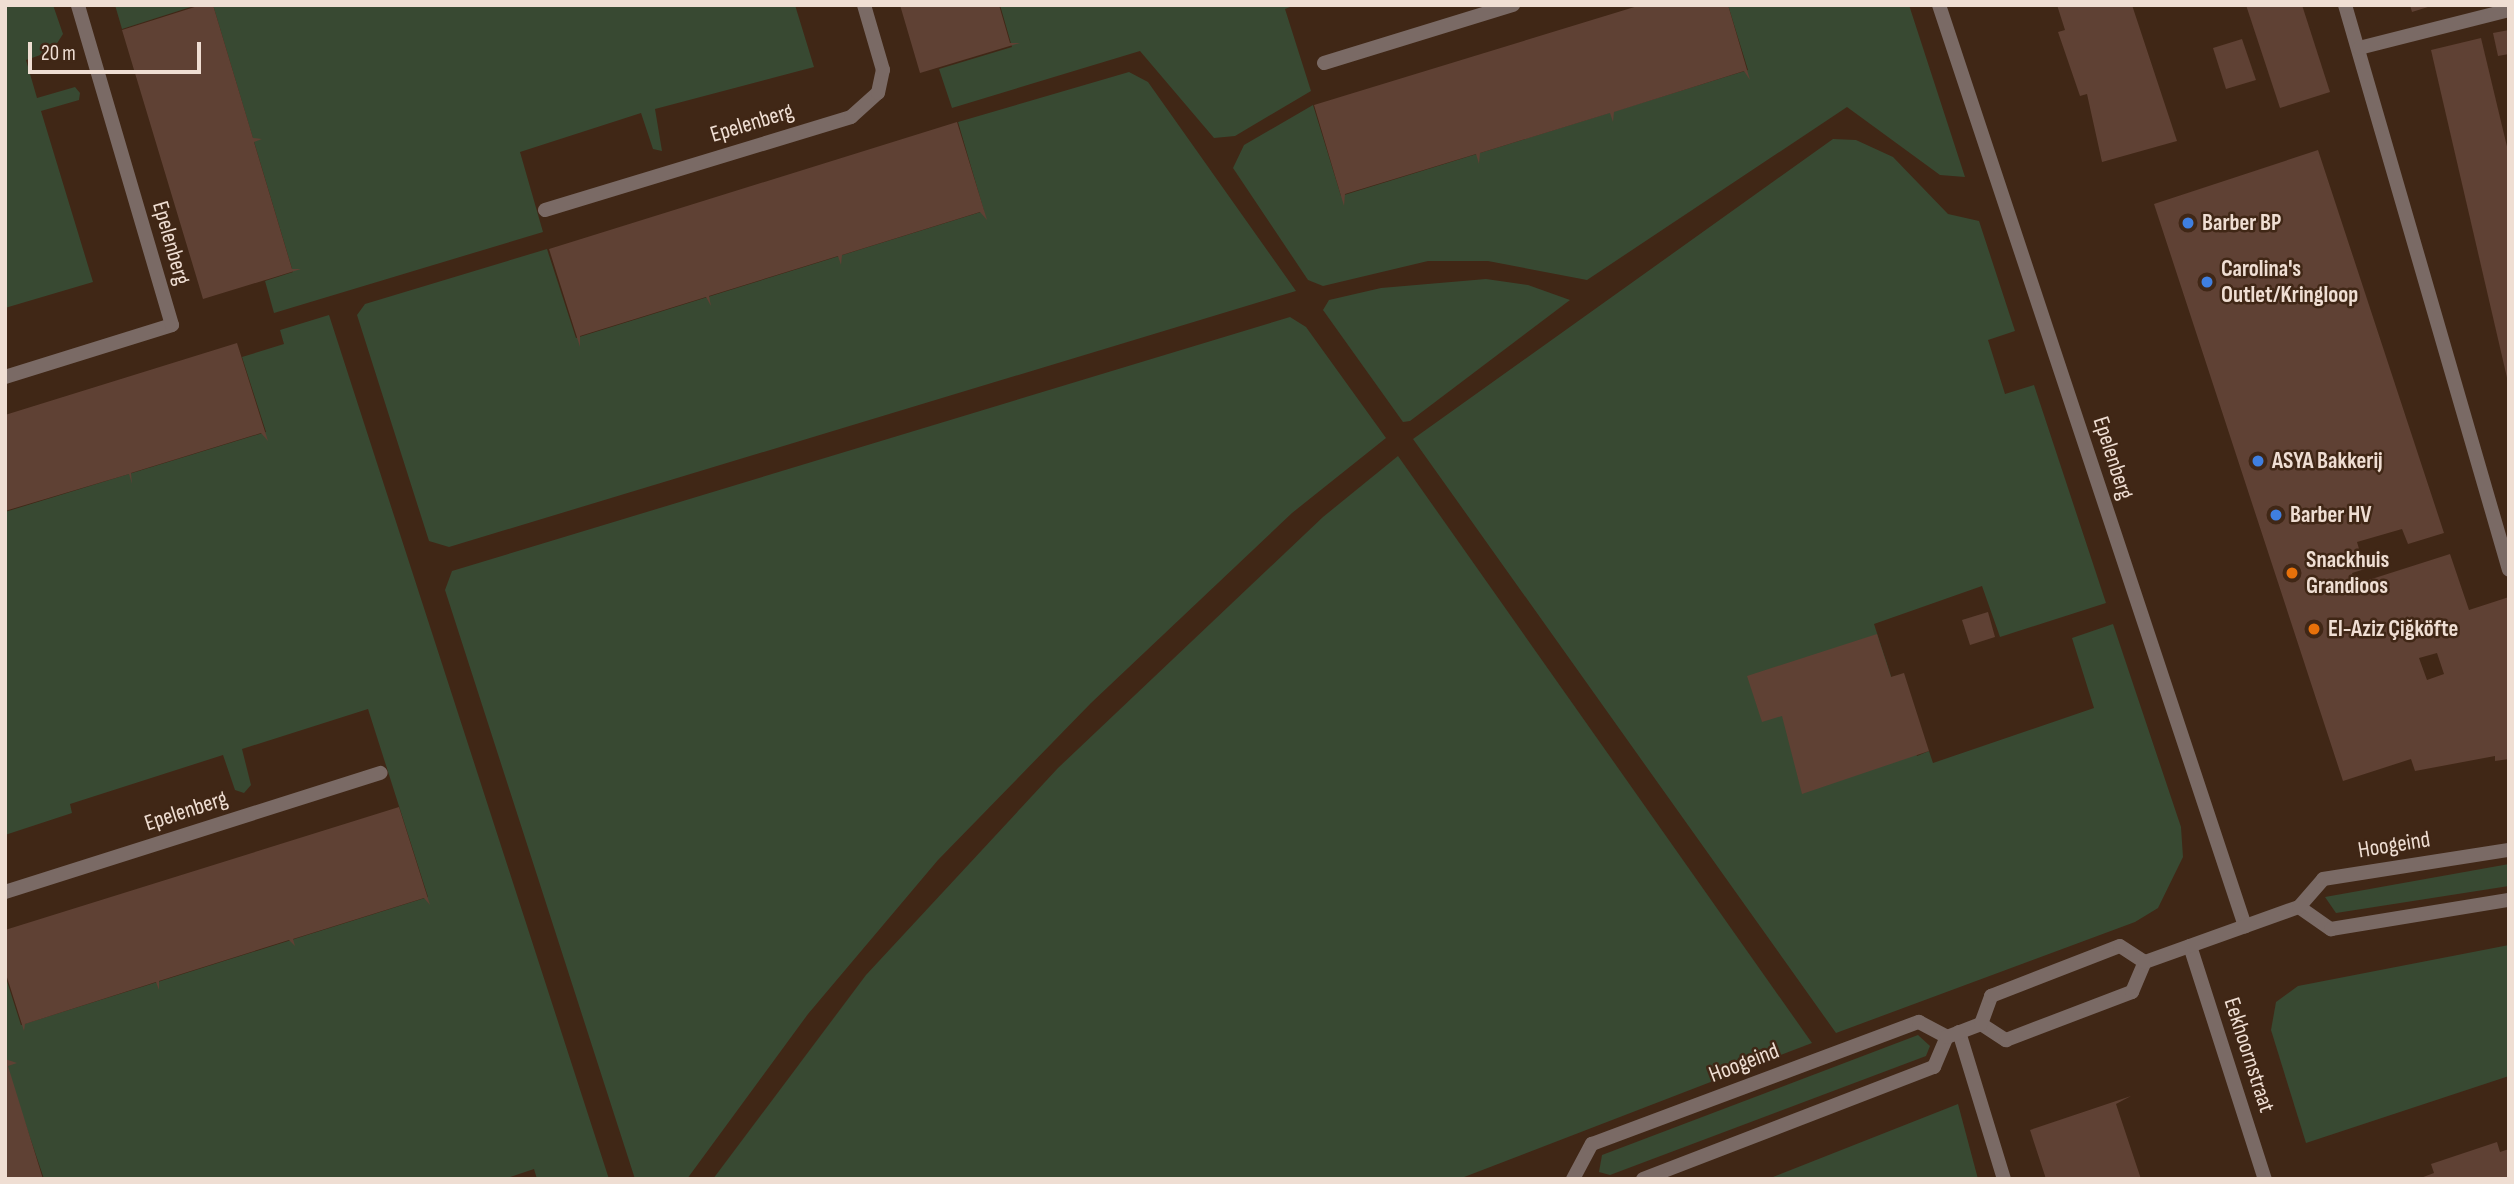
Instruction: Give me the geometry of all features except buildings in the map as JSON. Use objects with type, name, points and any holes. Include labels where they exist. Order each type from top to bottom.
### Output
[{"type":"street","name":"Epelenberg","points":[[5,377],[172,325],[78,5]]},
{"type":"street","name":"Epelenberg","points":[[545,210],[850,117],[878,93],[883,70],[864,5]]},
{"type":"street","points":[[1324,63],[1513,5]]},
{"type":"street","name":"Epelenberg","points":[[1938,5],[2245,926]]},
{"type":"street","points":[[2345,5],[2509,570]]},
{"type":"street","points":[[2359,48],[2509,10]]},
{"type":"street","name":"Epelenberg","points":[[5,892],[381,774]]},
{"type":"street","name":"Hoogeind","points":[[2299,907],[2323,879],[2509,850]]},
{"type":"street","points":[[1981,1024],[2006,1040],[2132,992],[2145,962],[2299,907],[2331,929],[2509,900]]},
{"type":"street","points":[[1981,1024],[1991,996],[2120,946],[2145,962]]},
{"type":"street","name":"Eekhoornstraat","points":[[2190,946],[2265,1179]]},
{"type":"street","name":"Hoogeind","points":[[1573,1179],[1592,1144],[1919,1022],[1953,1034]]},
{"type":"street","points":[[1643,1179],[1934,1066],[1953,1034],[1981,1024]]},
{"type":"street","points":[[1953,1034],[2004,1179]]},
{"type":"green space","points":[[5,5],[53,5],[63,34],[52,51],[26,60],[37,98],[75,87],[80,93],[79,100],[41,111],[93,282],[5,308]]},
{"type":"green space","points":[[115,5],[197,5],[122,29]]},
{"type":"green space","points":[[213,5],[795,5],[814,67],[655,109],[662,151],[653,149],[641,113],[520,152],[543,232],[274,313],[265,281],[293,272]]},
{"type":"green space","points":[[1000,5],[1295,5],[1285,9],[1311,91],[1235,136],[1214,138],[1140,51],[952,108],[939,69],[1012,47]]},
{"type":"green space","points":[[1728,5],[1909,5],[1965,177],[1940,175],[1847,107],[1587,280],[1488,261],[1428,261],[1323,286],[1308,280],[1233,168],[1244,145],[1313,105],[1341,196],[1748,70]]},
{"type":"green space","points":[[1129,72],[1148,82],[1296,291],[449,547],[429,541],[357,315],[365,304],[547,249],[576,338],[984,211],[958,122]]},
{"type":"green space","points":[[1833,139],[1856,140],[1893,157],[1948,214],[1979,221],[2015,331],[1988,340],[2005,394],[2034,385],[2106,603],[2000,637],[1982,586],[1874,624],[1917,756],[1929,751],[1933,763],[2094,708],[2072,638],[2113,624],[2181,827],[2183,857],[2158,908],[2135,922],[1836,1033],[1413,439]]},
{"type":"green space","points":[[1486,279],[1528,285],[1570,300],[1410,421],[1403,422],[1323,310],[1329,300],[1381,288]]},
{"type":"green space","points":[[329,315],[609,1179],[537,1179],[534,1169],[504,1179],[44,1179],[5,1063],[5,975],[21,1025],[428,897],[368,709],[242,749],[251,785],[244,793],[235,790],[223,755],[70,804],[72,813],[5,835],[5,512],[266,432],[242,357],[284,344],[280,330]]},
{"type":"green space","points":[[1290,317],[1306,327],[1386,438],[1292,513],[1091,703],[938,860],[808,1014],[687,1179],[635,1179],[445,590],[452,571]]},
{"type":"green space","points":[[1398,456],[1812,1043],[1459,1179],[713,1179],[866,975],[1058,768],[1323,517]]},
{"type":"green space","points":[[2509,864],[2509,886],[2336,913],[2325,897]]},
{"type":"green space","points":[[2509,945],[2509,1076],[2306,1143],[2271,1030],[2276,1002],[2298,986]]},
{"type":"green space","points":[[1918,1035],[1930,1046],[1926,1056],[1610,1175],[1599,1172],[1602,1155]]},
{"type":"green space","points":[[1958,1104],[1978,1179],[1768,1179]]},
{"type":"place","name":"Barber BP","points":[[2188,223]]},
{"type":"place","name":"Carolina's Outlet/Kringloop","points":[[2207,282]]},
{"type":"place","name":"ASYA Bakkerij","points":[[2258,461]]},
{"type":"place","name":"Barber HV","points":[[2276,515]]},
{"type":"place","name":"Snackhuis Grandioos","points":[[2292,573]]},
{"type":"place","name":"El-Aziz Çiğköfte","points":[[2314,629]]}]
